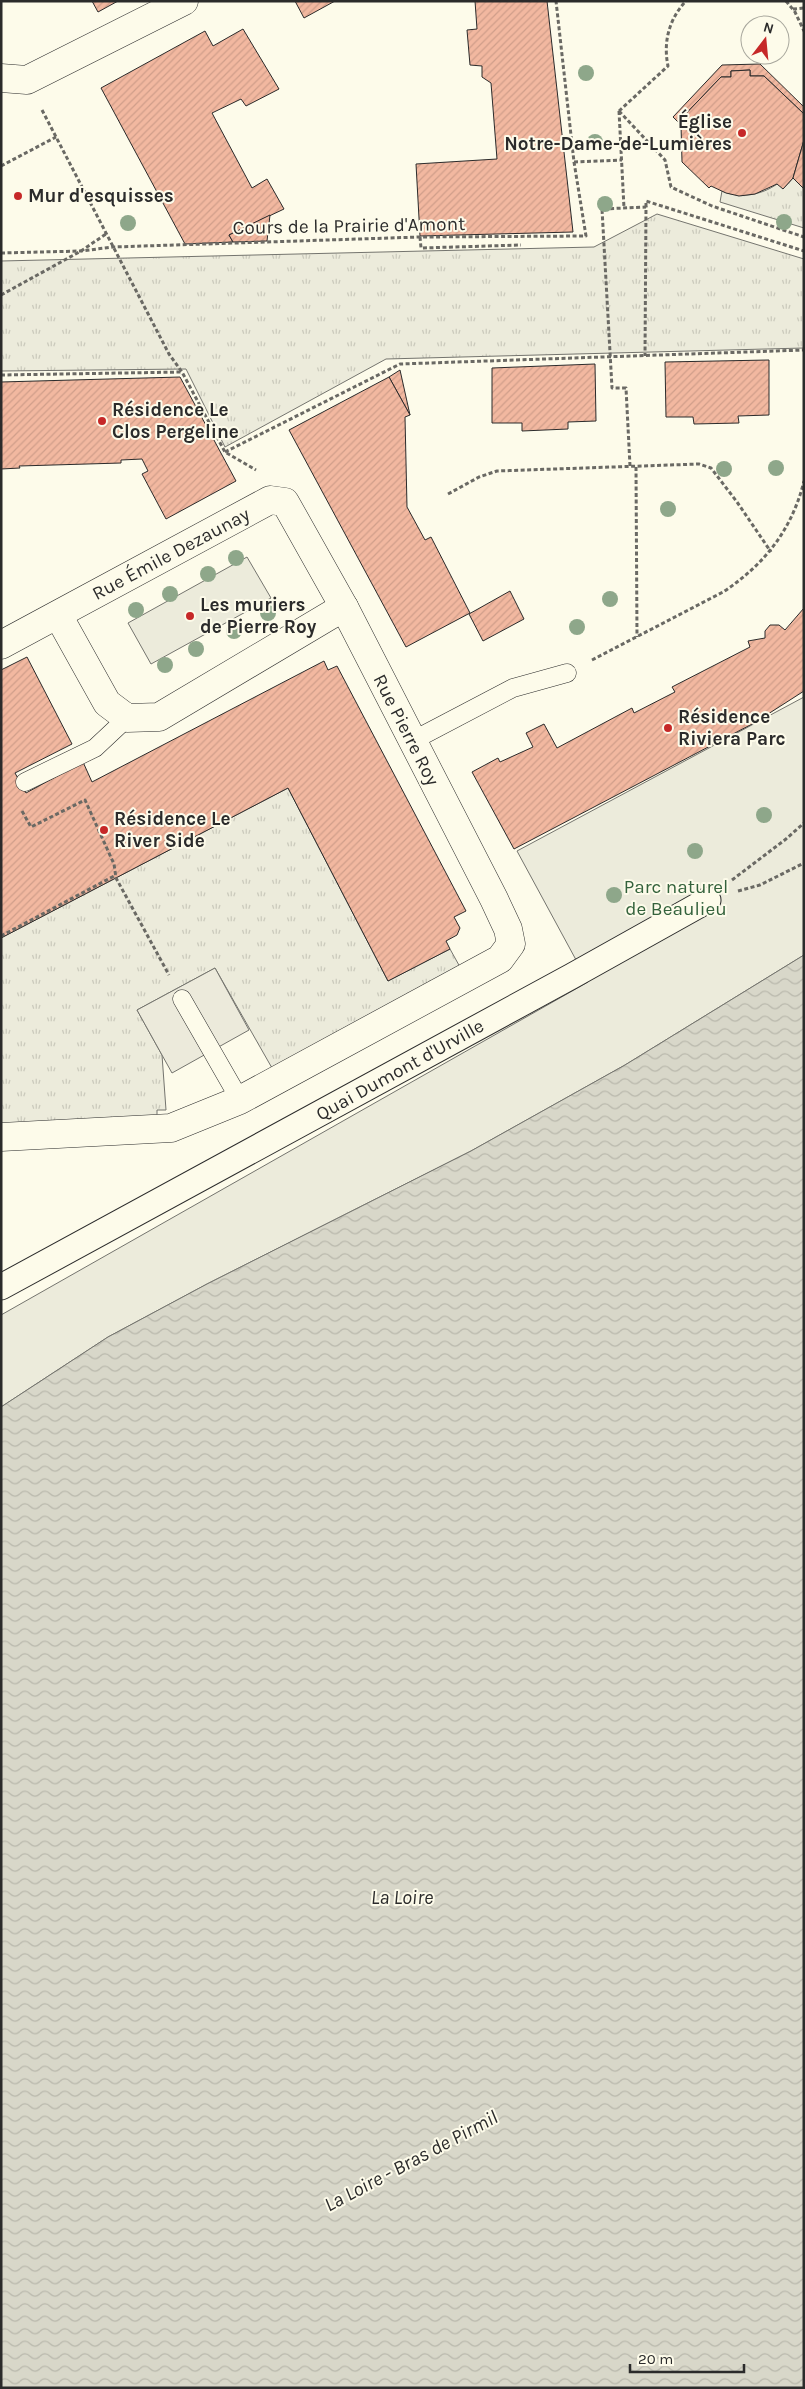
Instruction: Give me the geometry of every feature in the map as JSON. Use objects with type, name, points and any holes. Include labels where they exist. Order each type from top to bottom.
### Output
[{"type":"street","points":[[14,79],[108,41],[184,1]]},
{"type":"street","name":"Rue Pierre Roy","points":[[240,1100],[500,959],[511,944],[508,929],[344,607],[278,501]]},
{"type":"street","name":"Rue Émile Dezaunay","points":[[1,645],[278,501]]},
{"type":"street","points":[[58,615],[107,703],[128,718],[159,717],[344,607]]},
{"type":"street","name":"Quai Dumont d'Urville","points":[[1,1287],[708,900]]},
{"type":"street","points":[[1,1137],[145,1131],[171,1128],[240,1100]]},
{"type":"lane","points":[[412,741],[514,688],[567,673]]},
{"type":"lane","points":[[25,782],[95,748],[128,718]]},
{"type":"lane","points":[[182,999],[240,1100]]},
{"type":"path","points":[[556,1],[574,162],[622,160]]},
{"type":"path","points":[[619,111],[668,66],[666,51],[668,36],[677,12],[686,1]]},
{"type":"path","points":[[786,1],[793,8],[804,31]]},
{"type":"path","points":[[793,8],[804,8]]},
{"type":"path","points":[[14,79],[56,137],[169,354],[182,372],[225,452],[256,469],[278,501]]},
{"type":"path","points":[[619,111],[624,208]]},
{"type":"path","points":[[619,111],[665,160],[671,187],[712,206],[804,236]]},
{"type":"path","points":[[1,166],[56,137]]},
{"type":"path","name":"Cours de la Prairie d'Amont","points":[[1,253],[81,251],[113,246],[420,237],[586,236],[574,162]]},
{"type":"path","points":[[645,356],[646,201],[804,251]]},
{"type":"path","points":[[630,466],[626,388],[612,388],[602,209],[646,208]]},
{"type":"path","name":"Cours de la Prairie d'Amont","points":[[1,295],[81,251],[106,234]]},
{"type":"path","points":[[420,237],[421,248],[520,245]]},
{"type":"path","points":[[225,452],[400,364],[804,350]]},
{"type":"path","points":[[1,375],[182,372]]},
{"type":"path","points":[[448,494],[479,477],[497,471],[699,464],[711,468],[771,552]]},
{"type":"path","points":[[636,466],[637,637]]},
{"type":"path","points":[[567,673],[723,592],[743,579],[771,552],[794,513],[804,481]]},
{"type":"path","points":[[18,803],[31,827],[85,800],[114,864],[116,874],[182,999]]},
{"type":"path","points":[[708,900],[804,823]]},
{"type":"path","points":[[708,900],[760,885],[804,862]]},
{"type":"path","points":[[1,936],[116,874]]},
{"type":"green space","points":[[793,178],[804,189],[804,228],[720,202],[722,191],[736,195],[751,195],[765,191],[777,184],[784,188]]},
{"type":"green space","points":[[657,214],[804,259],[804,348],[386,359],[225,447],[186,369],[1,371],[1,261],[594,247]]},
{"type":"green space","name":"Les muriers de Pierre Roy","points":[[247,557],[271,598],[151,664],[128,623]]},
{"type":"green space","name":"Parc naturel de Beaulieu","points":[[804,697],[804,955],[625,1065],[471,1151],[207,1284],[108,1337],[1,1407],[1,1315],[588,982],[517,851]]},
{"type":"green space","points":[[288,788],[388,981],[450,949],[460,967],[272,1068],[215,968],[137,1010],[162,1055],[166,1110],[157,1110],[157,1121],[1,1126],[1,938]]},
{"type":"shaded area","points":[[215,968],[249,1030],[172,1073],[137,1010]]},
{"type":"water","name":"La Loire","points":[[804,955],[804,2388],[1,2388],[1,1407],[108,1337],[207,1284],[471,1151],[625,1065]]},
{"type":"building","points":[[92,1],[118,1],[98,12]]},
{"type":"building","points":[[295,1],[335,1],[304,18]]},
{"type":"building","points":[[475,1],[547,1],[573,232],[420,236],[416,164],[497,159],[491,83],[482,77],[482,66],[470,65],[467,30],[477,29]]},
{"type":"building","points":[[243,29],[279,89],[246,106],[241,99],[212,113],[252,188],[267,179],[284,209],[229,235],[233,242],[185,244],[101,88],[205,31],[213,46]]},
{"type":"building","points":[[722,65],[761,65],[804,107],[804,114],[764,76],[750,76],[750,70],[731,71],[731,77],[721,77],[678,122],[673,117]]},
{"type":"building","name":"Église Notre-Dame-de-Lumières","points":[[750,70],[750,76],[764,76],[804,114],[804,140],[793,178],[783,189],[777,184],[755,194],[739,196],[726,193],[711,186],[709,188],[682,162],[681,125],[678,122],[721,77],[731,77],[731,71]]},
{"type":"building","points":[[804,140],[804,189],[793,178]]},
{"type":"building","points":[[270,215],[267,241],[233,242],[229,235]]},
{"type":"building","points":[[769,360],[769,415],[738,416],[739,423],[694,424],[693,417],[666,417],[665,362]]},
{"type":"building","points":[[595,364],[596,421],[568,422],[568,429],[522,431],[522,423],[492,423],[492,368]]},
{"type":"building","points":[[400,370],[410,415],[389,377]]},
{"type":"building","name":"Résidence Le Clos Pergeline","points":[[180,377],[236,481],[166,519],[142,474],[148,471],[142,459],[121,460],[121,463],[19,466],[20,468],[1,469],[1,382]]},
{"type":"building","points":[[389,377],[410,415],[405,417],[407,507],[425,540],[431,537],[470,613],[406,647],[289,430]]},
{"type":"building","points":[[510,591],[524,619],[483,641],[469,614]]},
{"type":"building","name":"Résidence Riviera Parc","points":[[804,608],[804,691],[754,723],[514,849],[472,772],[498,758],[500,762],[533,747],[526,733],[544,724],[557,748],[632,708],[634,713],[675,692],[672,687],[750,647],[748,641],[765,638],[765,631],[770,625],[779,625],[785,630]]},
{"type":"building","name":"Résidence Le River Side","points":[[27,657],[72,744],[15,773],[26,793],[83,762],[92,782],[324,661],[328,670],[337,666],[466,911],[454,917],[460,928],[457,935],[446,941],[450,949],[388,981],[288,788],[1,938],[1,670]]},
{"type":"place","name":"Église Notre-Dame-de-Lumières","points":[[742,133]]},
{"type":"place","name":"Mur d'esquisses","points":[[18,196]]},
{"type":"place","name":"Résidence Le Clos Pergeline","points":[[102,421]]},
{"type":"place","name":"Les muriers de Pierre Roy","points":[[190,616]]},
{"type":"place","name":"Résidence Riviera Parc","points":[[668,728]]},
{"type":"place","name":"Résidence Le River Side","points":[[104,830]]},
{"type":"water label","name":"La Loire - Bras de Pirmil","points":[[411,2161]]}]
